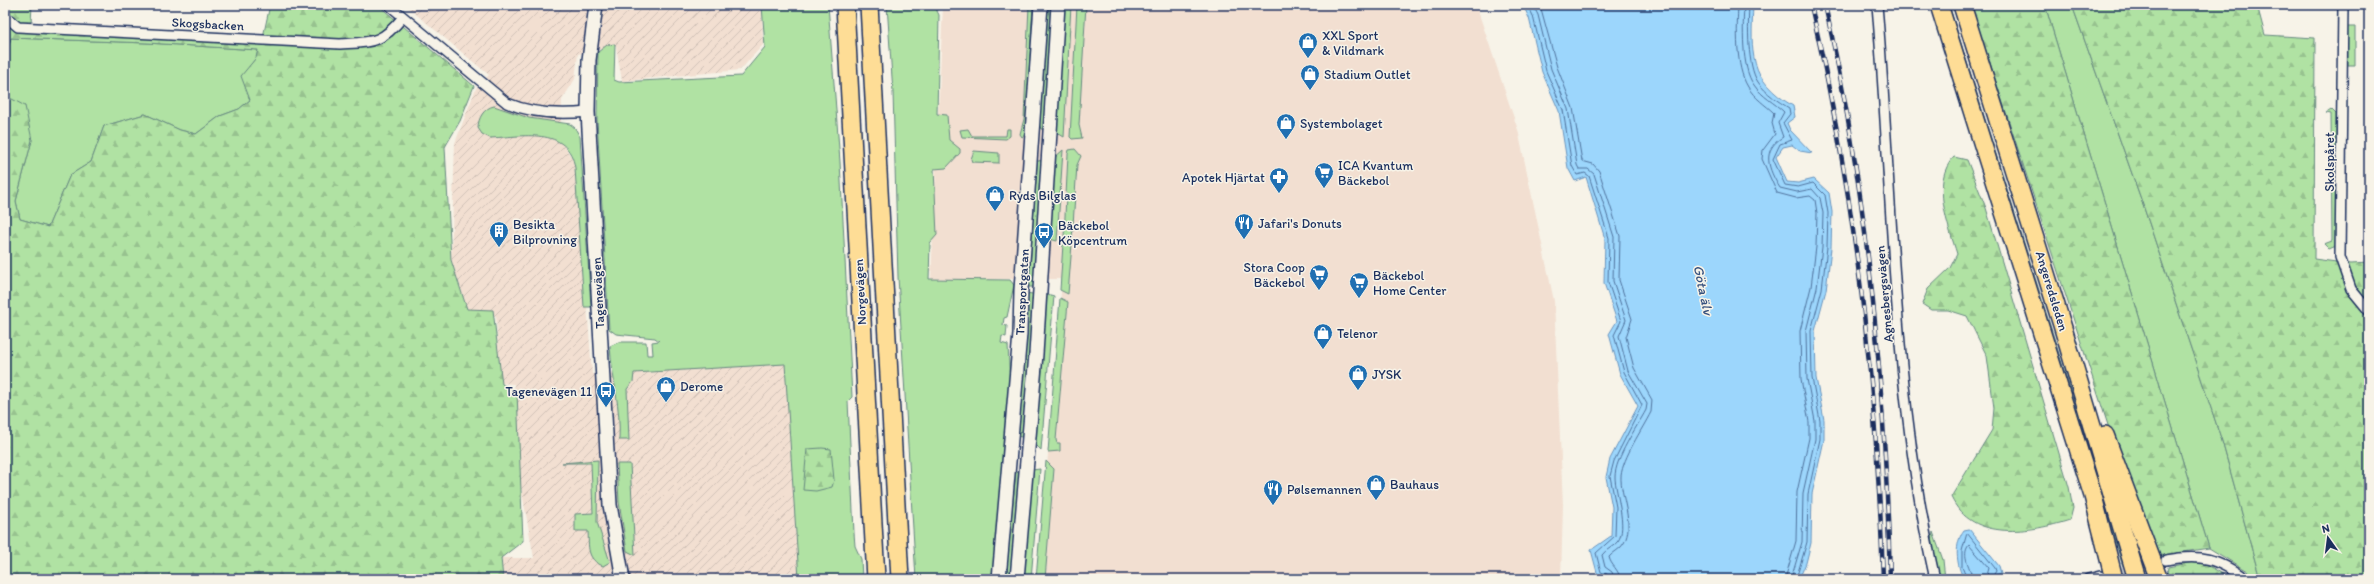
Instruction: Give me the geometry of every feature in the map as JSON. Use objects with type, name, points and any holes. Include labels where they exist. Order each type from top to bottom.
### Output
[{"type":"highway","name":"Norgevägen","points":[[845,5],[876,579]]},
{"type":"highway","name":"Norgevägen","points":[[869,5],[900,579]]},
{"type":"highway","name":"Angeredsleden","points":[[1939,5],[2092,496]]},
{"type":"highway","name":"Angeredsleden","points":[[1962,5],[2063,328],[2137,579]]},
{"type":"highway","points":[[2063,328],[2077,355],[2159,579]]},
{"type":"highway","points":[[2092,496],[2106,548],[2107,578]]},
{"type":"highway","points":[[2092,496],[2122,579]]},
{"type":"street","points":[[389,5],[507,103],[523,110],[538,113],[588,112]]},
{"type":"street","name":"Tagenevägen","points":[[596,5],[589,60],[588,112],[610,505],[623,579]]},
{"type":"street","name":"Transportgatan","points":[[999,579],[1020,334],[1021,290],[1041,5]]},
{"type":"street","name":"Transportgatan","points":[[1017,579],[1036,354],[1058,5]]},
{"type":"street","name":"Agnesbergsvägen","points":[[1877,5],[1902,354],[1918,490],[1935,579]]},
{"type":"street","name":"Skolspåret","points":[[2343,5],[2340,257],[2351,289],[2369,311]]},
{"type":"street","name":"Skogsbacken","points":[[5,16],[18,27],[340,44],[373,42],[391,32],[403,17]]},
{"type":"street","points":[[2166,560],[2187,557],[2204,557],[2230,568],[2246,579]]},
{"type":"street","points":[[2088,579],[2107,578]]},
{"type":"shaded area","points":[[405,5],[762,5],[763,45],[740,70],[622,81],[616,46],[578,54],[575,79],[562,100],[560,140],[577,165],[592,374],[790,360],[803,579],[503,579],[501,558],[534,558],[518,471],[514,384],[500,383],[496,316],[467,309],[451,260],[455,143],[476,88],[489,75]]},
{"type":"shaded area","points":[[943,5],[1476,5],[1518,130],[1554,301],[1563,505],[1561,579],[1038,579],[1062,279],[931,279]]},
{"type":"green space","points":[[5,5],[32,5],[31,23],[263,37],[270,5],[378,5],[474,86],[460,121],[445,147],[451,260],[467,309],[493,310],[502,384],[517,392],[523,541],[501,558],[503,579],[5,579],[5,101],[12,99],[25,106],[32,140],[16,201],[20,219],[48,227],[70,175],[91,162],[104,126],[145,114],[180,130],[196,134],[220,116],[239,109],[250,100],[241,76],[256,58],[258,50],[147,43],[11,38],[5,55]]},
{"type":"green space","points":[[762,5],[828,5],[840,162],[852,397],[848,401],[854,533],[855,546],[861,559],[862,579],[799,579],[785,364],[634,373],[633,382],[627,389],[629,440],[619,440],[618,405],[610,346],[619,342],[646,342],[647,355],[653,355],[652,342],[659,341],[655,338],[616,334],[609,329],[597,119],[598,52],[607,45],[615,44],[614,80],[619,82],[741,76],[765,47]]},
{"type":"green space","points":[[887,5],[934,5],[939,15],[937,114],[947,115],[949,140],[960,149],[960,153],[946,168],[934,169],[937,235],[930,243],[929,279],[1010,280],[1014,285],[1007,317],[1004,318],[1003,325],[1007,326],[1006,337],[1002,336],[1001,343],[1008,345],[1010,384],[994,579],[916,579],[898,277],[893,92]]},
{"type":"green space","points":[[1029,5],[1033,5],[1026,125],[1025,135],[1022,137],[1020,134],[1024,119]]},
{"type":"green space","points":[[1046,5],[1053,5],[1045,129],[1041,129],[1039,124]]},
{"type":"green space","points":[[1063,5],[1071,5],[1064,137],[1056,132]]},
{"type":"green space","points":[[1077,5],[1086,5],[1079,125],[1082,138],[1072,139],[1070,137]]},
{"type":"green space","points":[[1946,5],[1949,5],[2130,579],[2127,579]]},
{"type":"green space","points":[[1971,5],[2045,5],[2209,548],[2151,557]]},
{"type":"green space","points":[[2045,5],[2072,5],[2141,199],[2222,441],[2260,579],[2209,548]]},
{"type":"green space","points":[[2072,5],[2257,5],[2265,35],[2315,38],[2314,259],[2351,264],[2369,263],[2369,579],[2260,579],[2222,441],[2141,199]]},
{"type":"green space","points":[[2347,27],[2355,27],[2355,65],[2348,65]]},
{"type":"green space","points":[[11,38],[147,43],[258,50],[256,58],[242,76],[250,100],[239,109],[220,116],[196,134],[180,130],[145,114],[104,126],[91,162],[70,175],[48,227],[20,219],[16,201],[32,140],[12,99],[5,101],[5,55]]},
{"type":"green space","points":[[494,106],[529,118],[570,124],[575,128],[580,137],[591,307],[584,307],[575,168],[571,154],[563,145],[553,139],[542,136],[490,138],[482,134],[478,128],[480,117],[487,109]]},
{"type":"green space","points":[[2331,109],[2336,114],[2336,246],[2329,249],[2324,244],[2332,241],[2331,114],[2325,113]]},
{"type":"green space","points":[[968,129],[972,136],[1006,136],[1007,129],[1010,129],[1010,136],[1006,139],[962,137],[960,130]]},
{"type":"green space","points":[[1075,149],[1081,156],[1077,165],[1072,240],[1064,239],[1064,237],[1068,154],[1069,150]]},
{"type":"green space","points":[[1063,150],[1057,241],[1049,239],[1054,158]]},
{"type":"green space","points":[[974,151],[999,153],[999,163],[972,162],[971,159]]},
{"type":"green space","points":[[1954,157],[1967,160],[1986,208],[2069,487],[2073,508],[2070,520],[2038,528],[2021,530],[1988,528],[1973,522],[1961,512],[1951,497],[1992,430],[1994,408],[1987,356],[1967,316],[1948,310],[1931,310],[1922,304],[1928,289],[1950,268],[1957,254],[1946,218],[1942,191],[1943,178],[1947,167]]},
{"type":"green space","points":[[1043,160],[1039,248],[1033,287],[1024,287],[1030,267],[1037,163],[1038,161]]},
{"type":"green space","points":[[1063,244],[1072,244],[1068,294],[1060,290]]},
{"type":"green space","points":[[1025,293],[1033,294],[1033,313],[1023,436],[1020,437],[1017,435],[1027,314]]},
{"type":"green space","points":[[1047,294],[1054,296],[1041,450],[1035,444]]},
{"type":"green space","points":[[1060,298],[1068,302],[1056,440],[1057,443],[1060,443],[1060,451],[1048,452]]},
{"type":"green space","points":[[807,449],[831,449],[834,480],[832,487],[816,491],[803,490]]},
{"type":"green space","points":[[598,460],[597,522],[610,562],[603,566],[591,556],[588,531],[575,531],[575,514],[593,513],[591,463],[562,463]]},
{"type":"green space","points":[[1046,461],[1054,469],[1045,579],[1036,579]]},
{"type":"green space","points":[[617,464],[630,464],[635,555],[627,551],[619,502]]},
{"type":"green space","points":[[1040,469],[1031,579],[1024,579],[1032,470]]},
{"type":"green space","points":[[1016,472],[1020,473],[1012,579],[1005,579]]},
{"type":"green space","points":[[1933,532],[1943,560],[1945,579],[1940,579],[1932,542]]},
{"type":"green space","points":[[2193,562],[2206,564],[2231,579],[2170,579],[2167,573],[2168,567]]},
{"type":"water","name":"Göta älv","points":[[1523,5],[1753,5],[1752,37],[1755,63],[1767,86],[1778,96],[1793,106],[1795,117],[1787,123],[1790,130],[1812,153],[1800,151],[1792,145],[1783,147],[1776,157],[1787,182],[1798,183],[1814,179],[1829,193],[1832,212],[1831,248],[1826,290],[1815,331],[1816,378],[1824,420],[1824,440],[1812,494],[1811,543],[1806,563],[1799,579],[1613,579],[1598,576],[1591,550],[1611,536],[1612,507],[1606,477],[1610,459],[1638,406],[1620,374],[1609,334],[1617,321],[1604,283],[1605,239],[1586,177],[1575,181],[1568,168],[1559,111],[1542,72],[1529,18]]},
{"type":"water","points":[[1969,529],[1999,566],[2001,573],[1987,579],[1964,579],[1959,567],[1957,548],[1964,530]]},
{"type":"tunnel","points":[[2109,574],[2157,563]]},
{"type":"railway","points":[[1811,5],[1840,147],[1852,219],[1861,290],[1875,434],[1883,579]]},
{"type":"railway","points":[[1825,5],[1853,147],[1872,290],[1884,434],[1890,579]]},
{"type":"place","name":"XXL Sport & Vildmark","points":[[1308,59]]},
{"type":"place","name":"Stadium Outlet","points":[[1310,91]]},
{"type":"place","name":"Systembolaget","points":[[1286,140]]},
{"type":"place","name":"ICA Kvantum Bäckebol","points":[[1324,189]]},
{"type":"place","name":"Apotek Hjärtat","points":[[1279,194]]},
{"type":"place","name":"Ryds Bilglas","points":[[995,212]]},
{"type":"place","name":"Jafari's Donuts","points":[[1244,240]]},
{"type":"place","name":"Besikta Bilprovning","points":[[499,248]]},
{"type":"place","name":"Bäckebol Köpcentrum","points":[[1044,249]]},
{"type":"place","name":"Stora Coop Bäckebol","points":[[1319,291]]},
{"type":"place","name":"Bäckebol Home Center","points":[[1359,299]]},
{"type":"place","name":"Telenor","points":[[1323,350]]},
{"type":"place","name":"JYSK","points":[[1358,391]]},
{"type":"place","name":"Derome","points":[[666,403]]},
{"type":"place","name":"Tagenevägen 11","points":[[606,408]]},
{"type":"place","name":"Bauhaus","points":[[1376,501]]},
{"type":"place","name":"Pølsemannen","points":[[1273,506]]}]
